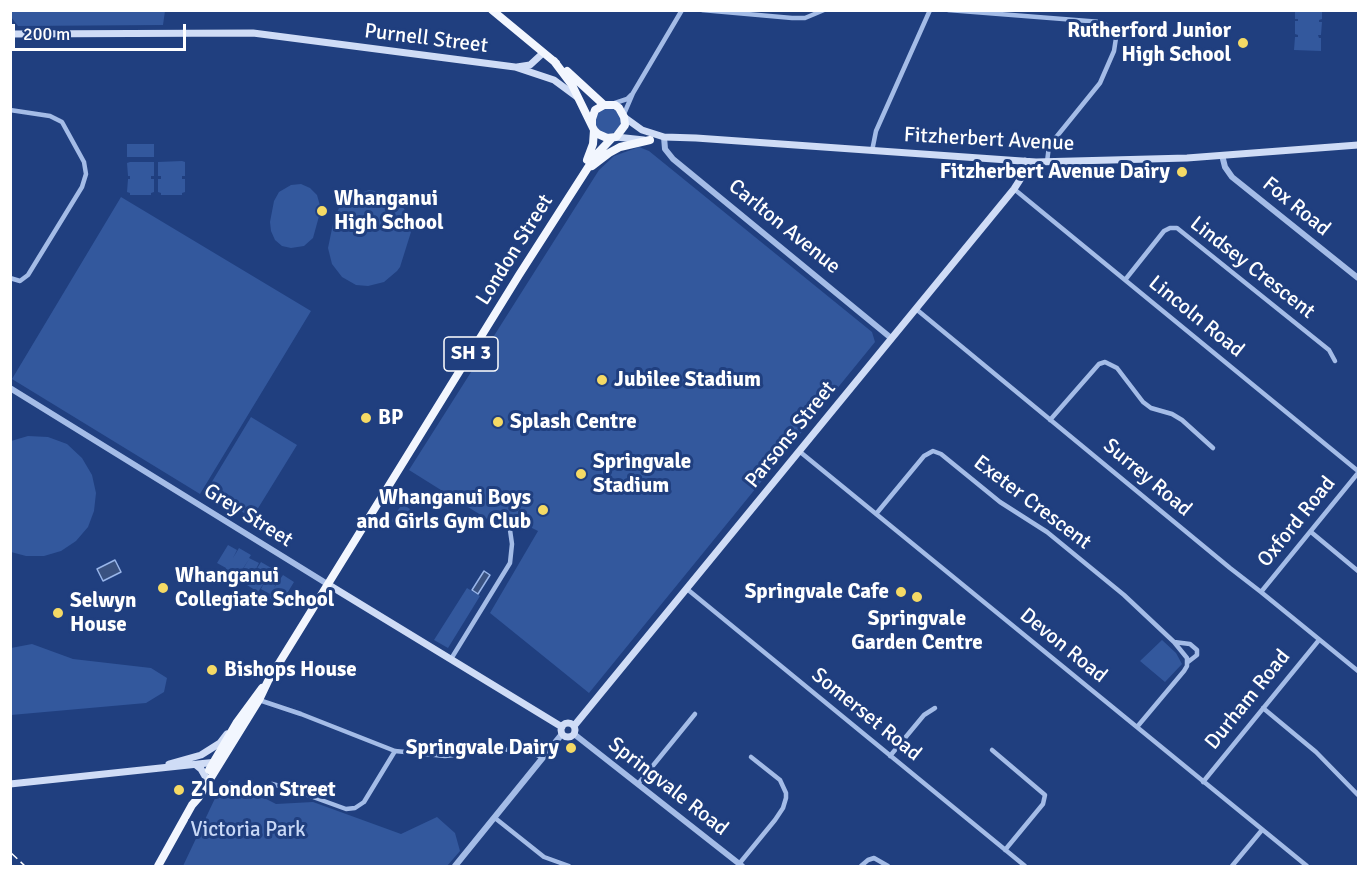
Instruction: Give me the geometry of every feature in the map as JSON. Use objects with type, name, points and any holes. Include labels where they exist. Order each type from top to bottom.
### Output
[{"type":"highway","points":[[494,11],[607,105],[620,108],[624,115]]},
{"type":"highway","points":[[554,61],[567,77],[593,127],[602,137],[614,137]]},
{"type":"highway","name":"SH 3","points":[[593,127],[593,115],[607,105]]},
{"type":"highway","name":"SH 3","points":[[614,137],[623,129],[624,115]]},
{"type":"highway","name":"London Street","points":[[583,175],[593,144],[593,127]]},
{"type":"highway","name":"London Street","points":[[158,867],[237,722],[268,681],[329,585],[519,274],[596,154],[614,137]]},
{"type":"highway","points":[[583,175],[614,150],[650,140]]},
{"type":"highway","name":"London Street","points":[[192,805],[205,776],[260,700],[268,681]]},
{"type":"main road","name":"Purnell Street","points":[[10,34],[253,33],[515,67],[554,80],[579,98]]},
{"type":"main road","name":"Purnell Street","points":[[515,67],[530,65],[543,53]]},
{"type":"main road","name":"Fitzherbert Avenue","points":[[624,115],[642,130],[664,137],[1047,162],[1222,156],[1359,145]]},
{"type":"main road","points":[[614,137],[650,140],[664,137]]},
{"type":"main road","name":"Parsons Street","points":[[574,730],[1014,189],[1023,176],[1025,161]]},
{"type":"main road","name":"Grey Street","points":[[329,585],[562,730]]},
{"type":"main road","points":[[152,768],[201,755],[219,742],[237,722]]},
{"type":"main road","points":[[567,723],[574,730],[568,737],[562,730],[567,723]]},
{"type":"main road","points":[[10,784],[217,762]]},
{"type":"main road","points":[[196,765],[205,776]]},
{"type":"street","points":[[624,115],[633,93],[682,10]]},
{"type":"street","points":[[702,10],[805,18],[824,10]]},
{"type":"street","points":[[872,151],[876,131],[930,10]]},
{"type":"street","points":[[948,10],[1101,22],[1112,29],[1116,38],[1114,51],[1100,83],[1049,146],[1047,162]]},
{"type":"street","points":[[607,105],[627,99],[633,93]]},
{"type":"street","points":[[10,110],[50,116],[62,123],[84,162],[86,174],[82,187],[28,275],[20,280],[10,278]]},
{"type":"street","name":"Carlton Avenue","points":[[664,137],[665,149],[673,159],[891,338]]},
{"type":"street","name":"Fox Road","points":[[1222,156],[1225,167],[1232,177],[1359,278]]},
{"type":"street","name":"Lincoln Road","points":[[1014,189],[1359,472]]},
{"type":"street","name":"Lindsey Crescent","points":[[1125,280],[1164,231],[1177,228],[1329,350],[1335,361]]},
{"type":"street","name":"Surrey Road","points":[[916,309],[1230,568],[1359,671]]},
{"type":"street","points":[[1050,420],[1100,364],[1105,362],[1117,368],[1143,402],[1151,408],[1172,414],[1182,420],[1213,448]]},
{"type":"street","name":"Grey Street","points":[[10,388],[329,585]]},
{"type":"street","name":"Devon Road","points":[[799,451],[1306,867]]},
{"type":"street","name":"Exeter Crescent","points":[[876,514],[924,456],[929,452],[937,451],[1000,502],[1047,532],[1124,595],[1174,642],[1185,654],[1188,662],[1197,655],[1197,650],[1190,644],[1174,642]]},
{"type":"street","name":"Oxford Road","points":[[1262,592],[1359,472]]},
{"type":"street","points":[[451,659],[510,563],[512,544],[509,523]]},
{"type":"street","points":[[1311,532],[1359,571]]},
{"type":"street","name":"Somerset Road","points":[[687,589],[1025,867]]},
{"type":"street","name":"Durham Road","points":[[1203,782],[1319,640]]},
{"type":"street","points":[[1137,727],[1184,671],[1188,662]]},
{"type":"street","points":[[260,700],[395,751],[445,756],[523,748],[543,758]]},
{"type":"street","points":[[890,756],[924,715],[935,708]]},
{"type":"street","points":[[1263,708],[1316,752],[1359,795]]},
{"type":"street","points":[[638,784],[695,714]]},
{"type":"street","points":[[455,867],[543,758],[562,730]]},
{"type":"street","name":"Springvale Road","points":[[574,730],[740,866]]},
{"type":"street","points":[[992,750],[1045,795],[1043,804],[1005,850]]},
{"type":"street","points":[[272,784],[346,810],[355,808],[364,802],[395,751]]},
{"type":"street","points":[[740,866],[775,820],[786,798],[780,780],[752,757]]},
{"type":"street","points":[[495,818],[544,857],[569,867]]},
{"type":"street","points":[[1232,867],[1262,830]]},
{"type":"street","points":[[861,867],[874,858],[888,867]]},
{"type":"green space","points":[[11,10],[165,11],[163,25],[18,26],[11,17]]},
{"type":"green space","points":[[1295,11],[1322,11],[1322,19],[1319,20],[1322,22],[1321,35],[1318,35],[1321,38],[1321,51],[1294,50],[1295,37],[1298,37],[1295,34],[1295,21],[1298,19],[1295,19]]},
{"type":"green space","points":[[608,108],[617,112],[621,121],[617,130],[608,134],[599,130],[595,121],[599,112]]},
{"type":"green space","points":[[127,144],[154,144],[154,157],[127,157]]},
{"type":"green space","points":[[639,147],[649,151],[872,332],[875,342],[589,693],[490,613],[538,531],[506,515],[500,527],[409,470],[599,170],[614,156]]},
{"type":"green space","points":[[154,162],[154,176],[151,176],[151,179],[154,179],[154,192],[151,195],[130,195],[127,192],[130,176],[128,176],[127,163]]},
{"type":"green space","points":[[158,162],[185,162],[185,176],[182,176],[182,179],[185,179],[185,192],[182,195],[161,195],[158,192],[158,179],[161,179],[161,176],[158,176]]},
{"type":"green space","points":[[301,184],[310,188],[317,195],[321,209],[313,238],[304,246],[291,248],[282,246],[275,240],[271,231],[270,222],[274,201],[279,192],[291,185]]},
{"type":"green space","points":[[369,190],[387,193],[397,200],[408,214],[411,232],[397,271],[384,282],[368,286],[356,285],[342,277],[332,264],[328,248],[334,219],[339,208],[352,196]]},
{"type":"green space","points":[[121,197],[311,311],[200,494],[12,379]]},
{"type":"green space","points":[[251,417],[297,445],[252,518],[207,490]]},
{"type":"green space","points":[[28,436],[48,437],[67,444],[82,458],[92,475],[96,493],[94,511],[88,527],[76,541],[61,551],[44,556],[26,556],[11,552],[11,441]]},
{"type":"green space","points":[[402,504],[410,509],[399,527],[391,521]]},
{"type":"green space","points":[[228,545],[237,550],[233,558],[239,548],[251,555],[249,558],[259,563],[253,575],[261,562],[273,569],[272,571],[280,576],[274,588],[283,575],[294,582],[280,605],[269,598],[270,594],[261,589],[264,583],[258,592],[239,576],[249,559],[237,578],[217,563]]},
{"type":"green space","points":[[467,588],[480,596],[448,648],[434,640]]},
{"type":"green space","points":[[1162,640],[1176,653],[1182,664],[1165,682],[1140,661]]},
{"type":"green space","points":[[32,644],[73,659],[151,668],[167,678],[164,692],[146,703],[11,715],[11,648]]},
{"type":"green space","name":"Victoria Park","points":[[229,780],[276,804],[313,802],[401,834],[437,817],[455,833],[460,851],[447,866],[183,866],[218,792],[223,794]]},
{"type":"shaded area","points":[[115,560],[121,572],[103,581],[97,569]]},
{"type":"shaded area","points":[[484,571],[490,575],[478,594],[472,590]]},
{"type":"railway","points":[[10,852],[25,866]]},
{"type":"place","name":"Rutherford Junior High School","points":[[1243,43]]},
{"type":"place","name":"Fitzherbert Avenue Dairy","points":[[1182,172]]},
{"type":"place","name":"Whanganui High School","points":[[322,211]]},
{"type":"place","name":"Jubilee Stadium","points":[[602,380]]},
{"type":"place","name":"BP","points":[[366,418]]},
{"type":"place","name":"Splash Centre","points":[[498,422]]},
{"type":"place","name":"Springvale Stadium","points":[[581,474]]},
{"type":"place","name":"Whanganui Boys and Girls Gym Club","points":[[543,510]]},
{"type":"place","name":"Whanganui Collegiate School","points":[[163,588]]},
{"type":"place","name":"Springvale Cafe","points":[[901,592]]},
{"type":"place","name":"Springvale Garden Centre","points":[[917,597]]},
{"type":"place","name":"Selwyn House","points":[[58,613]]},
{"type":"place","name":"Bishops House","points":[[212,670]]},
{"type":"place","name":"Springvale Dairy","points":[[571,748]]},
{"type":"place","name":"Z London Street","points":[[179,790]]}]
